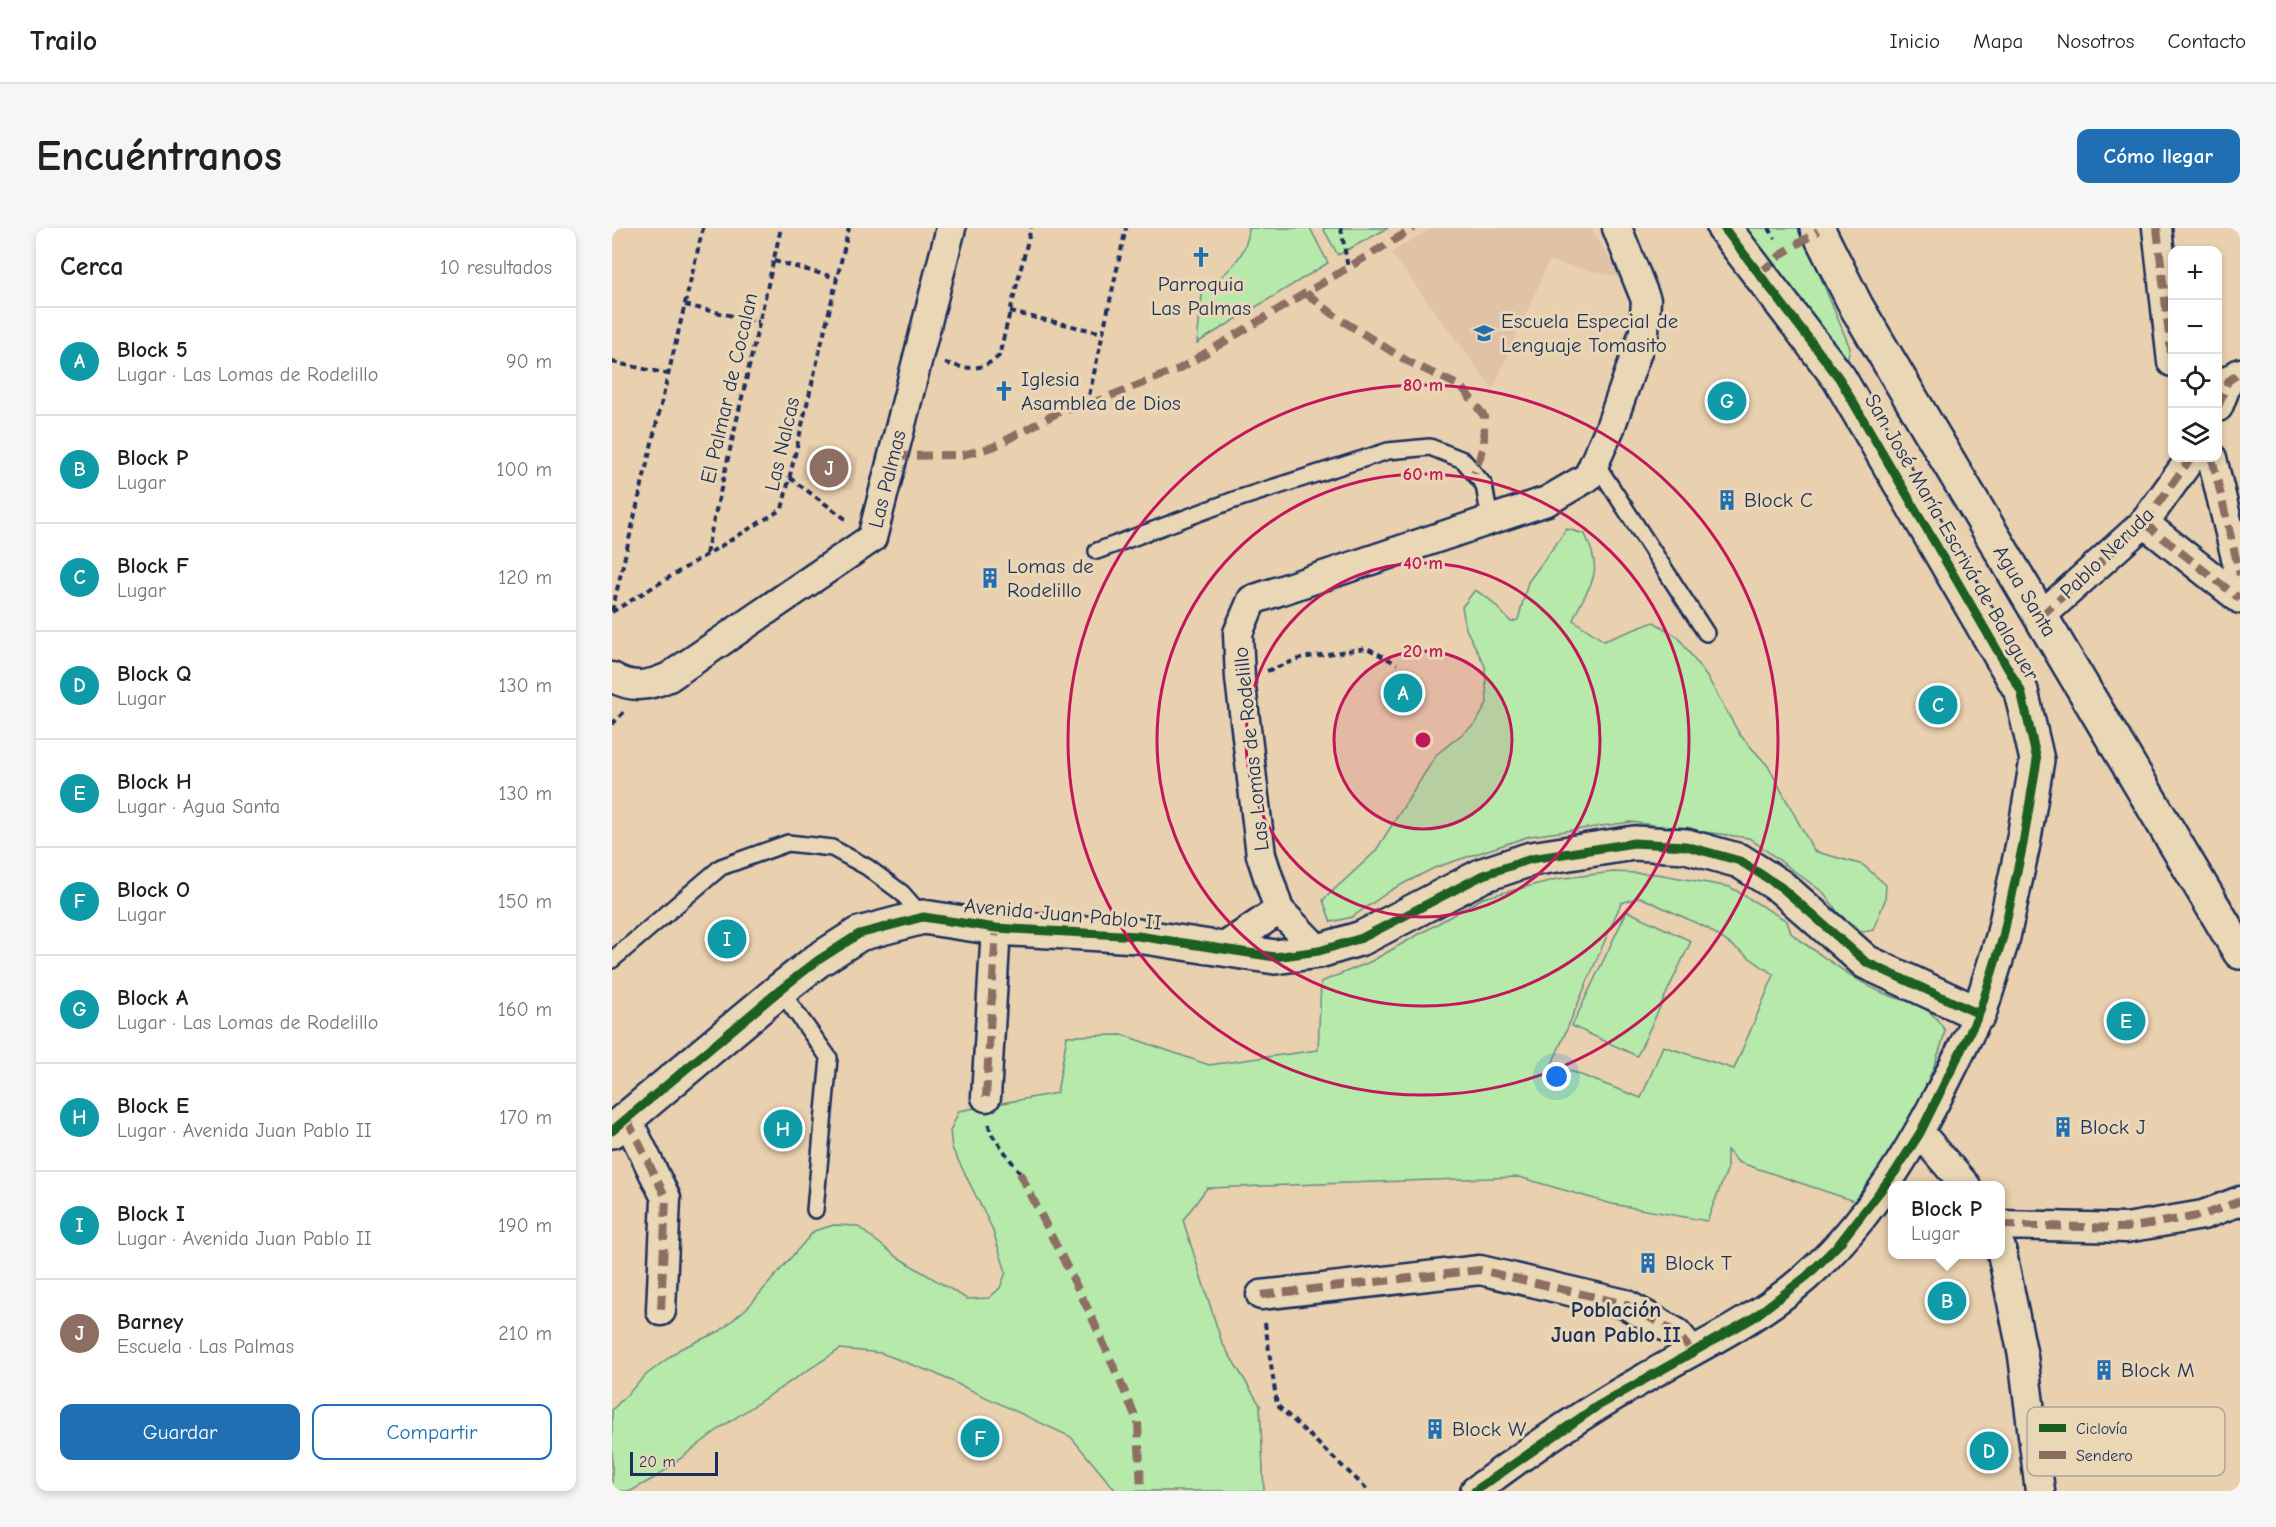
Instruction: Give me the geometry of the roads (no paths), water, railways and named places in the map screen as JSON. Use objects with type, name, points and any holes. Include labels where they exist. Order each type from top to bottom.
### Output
[{"type":"street","name":"Las Palmas","points":[[612,677],[621,682],[648,686],[669,676],[872,538],[951,228]]},
{"type":"street","name":"Las Lomas de Rodelillo","points":[[1319,951],[1279,910],[1261,855],[1240,678],[1238,633],[1252,600],[1547,501],[1588,477],[1610,428],[1644,332],[1646,300],[1617,228]]},
{"type":"street","name":"San José María Escrivá de Balaguer","points":[[1475,1491],[1596,1407],[1752,1318],[1807,1276],[1839,1244],[1867,1209],[1920,1133],[1979,1014],[2003,937],[2023,844],[2037,760],[2021,691],[1839,378],[1724,228]]},
{"type":"street","name":"Agua Santa","points":[[1817,228],[1856,306],[2240,952]]},
{"type":"street","points":[[2157,228],[2170,354]]},
{"type":"street","points":[[2222,395],[2228,381],[2240,373]]},
{"type":"street","name":"Pablo Neruda","points":[[2041,616],[2144,523],[2188,462]]},
{"type":"street","points":[[2213,462],[2240,575]]},
{"type":"street","points":[[2144,523],[2240,599]]},
{"type":"street","name":"Avenida Juan Pablo II","points":[[620,1125],[780,990],[818,961],[859,934],[923,916],[996,928],[1138,936],[1275,957],[1319,951],[1362,938],[1482,875],[1531,859],[1634,843],[1686,846],[1740,861],[1782,887],[1866,962],[1979,1014]]},
{"type":"street","points":[[1220,950],[1279,910]]},
{"type":"street","points":[[986,1098],[996,928]]},
{"type":"street","points":[[620,1125],[666,1198],[661,1311]]},
{"type":"street","points":[[1920,1133],[1962,1181]]},
{"type":"street","points":[[2005,1225],[2126,1228],[2203,1215],[2240,1201]]},
{"type":"street","points":[[2003,1259],[2023,1356],[2029,1407]]},
{"type":"street","points":[[1261,1295],[1480,1270],[1625,1304],[1677,1333],[1692,1351]]},
{"type":"street","points":[[2038,1476],[2040,1491]]},
{"type":"lane","points":[[1097,551],[1234,500],[1389,451],[1430,447],[1463,460],[1484,485],[1490,520]]},
{"type":"lane","points":[[1595,462],[1706,633]]},
{"type":"lane","points":[[612,960],[721,867],[788,843],[832,848],[867,867],[902,893],[923,916]]},
{"type":"lane","points":[[780,990],[829,1058],[815,1210]]},
{"type":"place","name":"Parroquia Las Palmas","points":[[1201,257]]},
{"type":"place","name":"Escuela Especial de Lenguaje Tomasito","points":[[1484,333]]},
{"type":"place","name":"Iglesia Asamblea de Dios","points":[[1004,391]]},
{"type":"place","name":"Block A","points":[[1727,401]]},
{"type":"place","name":"Barney","points":[[829,468]]},
{"type":"place","name":"Block C","points":[[1727,500]]},
{"type":"place","name":"Lomas de Rodelillo","points":[[990,578]]},
{"type":"place","name":"Block 5","points":[[1403,693]]},
{"type":"place","name":"Block F","points":[[1938,705]]},
{"type":"place","name":"Block I","points":[[727,939]]},
{"type":"place","name":"Block H","points":[[2126,1021]]},
{"type":"place","name":"Block J","points":[[2063,1127]]},
{"type":"place","name":"Block E","points":[[783,1129]]},
{"type":"place","name":"Block T","points":[[1648,1263]]},
{"type":"place","name":"Block P","points":[[1947,1301]]},
{"type":"place","name":"Block M","points":[[2104,1370]]},
{"type":"place","name":"Block W","points":[[1435,1429]]},
{"type":"place","name":"Block O","points":[[980,1438]]},
{"type":"place","name":"Block Q","points":[[1989,1451]]},
{"type":"district","name":"Población Juan Pablo II","points":[[1616,1322]]}]
